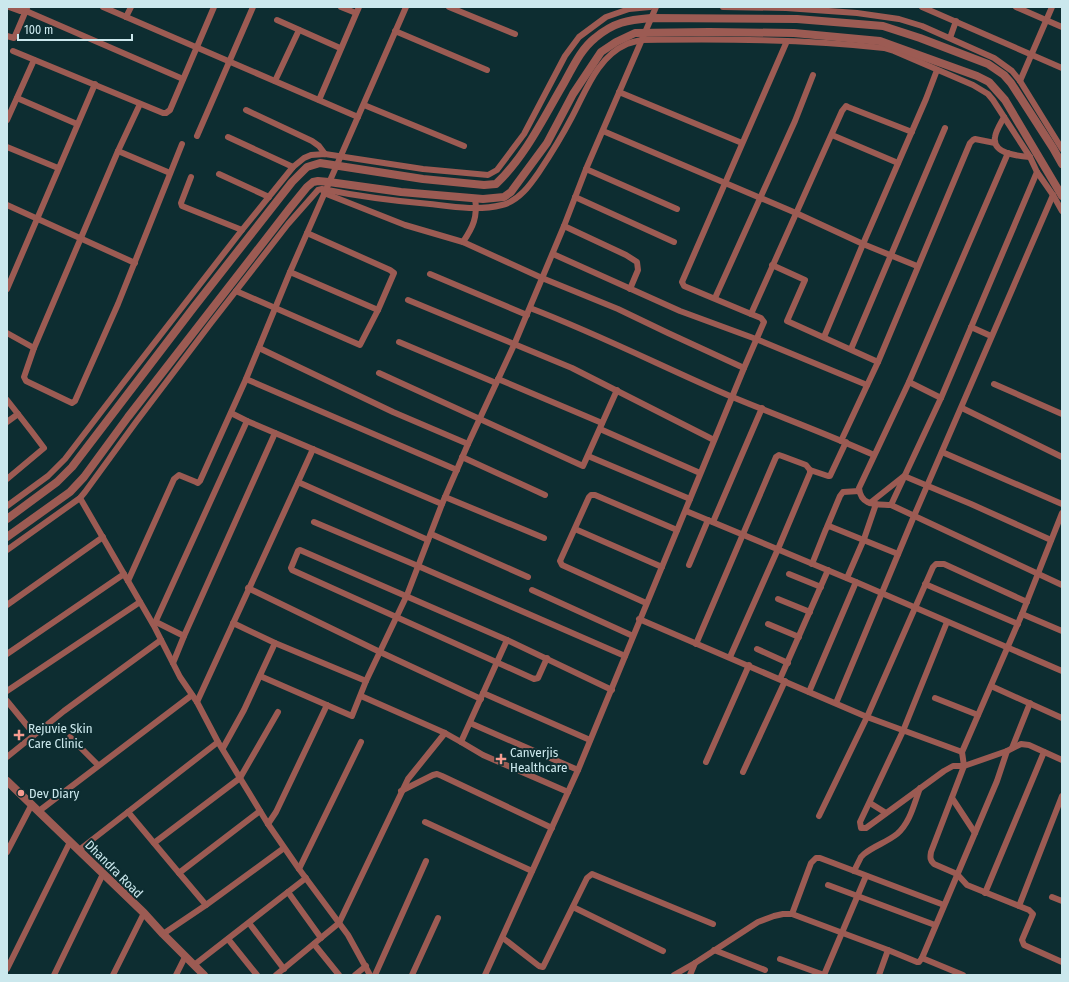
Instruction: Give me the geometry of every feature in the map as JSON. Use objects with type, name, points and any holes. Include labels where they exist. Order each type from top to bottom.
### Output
[{"type":"street","points":[[9,7],[20,11],[27,9],[183,78]]},
{"type":"street","points":[[103,7],[358,117]]},
{"type":"street","points":[[126,17],[131,7]]},
{"type":"street","points":[[13,51],[166,114],[170,110],[214,7]]},
{"type":"street","points":[[197,136],[253,7]]},
{"type":"street","points":[[341,7],[356,13]]},
{"type":"street","points":[[319,100],[358,7]]},
{"type":"street","points":[[128,581],[174,479],[179,476],[198,483],[246,379],[290,272],[406,7]]},
{"type":"street","points":[[449,7],[515,34]]},
{"type":"street","points":[[7,506],[48,476],[65,459],[242,230],[293,167],[304,158],[325,154],[423,169],[488,175],[497,170],[524,134],[564,56],[578,38],[606,17],[629,9],[650,7]]},
{"type":"street","points":[[260,676],[352,716],[366,681],[397,618],[462,457],[527,315],[553,254],[586,169],[656,7]]},
{"type":"street","points":[[723,7],[858,10],[922,26],[994,58],[1012,71],[1020,80],[1062,149]]},
{"type":"street","points":[[922,7],[1062,68]]},
{"type":"street","points":[[1016,7],[1062,27]]},
{"type":"street","points":[[1020,80],[1052,7]]},
{"type":"street","points":[[7,36],[14,38],[27,9]]},
{"type":"street","points":[[7,519],[57,482],[72,467],[194,308],[300,173],[307,167],[316,164],[423,179],[484,185],[496,184],[505,176],[528,145],[581,53],[594,38],[612,26],[630,20],[652,18],[797,19],[883,26],[920,38],[988,64],[1004,75],[1011,83],[1062,164]]},
{"type":"street","points":[[277,20],[340,48]]},
{"type":"street","points":[[950,38],[956,22]]},
{"type":"street","points":[[274,81],[299,30]]},
{"type":"street","points":[[395,31],[487,70]]},
{"type":"street","points":[[327,188],[404,202],[477,208],[503,205],[520,196],[525,190],[558,144],[599,67],[617,50],[643,37],[709,32],[794,33],[880,41],[977,76],[989,82],[1005,100],[1062,196]]},
{"type":"street","points":[[7,550],[80,498],[236,291],[288,224],[318,190],[327,188],[494,199],[504,197],[511,192],[547,144],[573,94],[601,52],[616,42],[635,33],[643,37],[814,41],[884,48],[894,51],[973,85],[988,94],[1030,157],[1037,172],[1062,211]]},
{"type":"street","points":[[485,975],[578,770],[764,320],[684,286],[682,282],[787,40]]},
{"type":"street","points":[[7,120],[34,60]]},
{"type":"street","points":[[824,337],[937,70]]},
{"type":"street","points":[[715,298],[795,121],[813,75]]},
{"type":"street","points":[[7,289],[95,84]]},
{"type":"street","points":[[619,92],[742,143]]},
{"type":"street","points":[[17,98],[77,124]]},
{"type":"street","points":[[140,104],[80,238],[34,348],[24,377],[25,379],[65,400],[74,402],[118,304],[182,144]]},
{"type":"street","points":[[364,105],[464,146]]},
{"type":"street","points":[[751,314],[842,111],[846,106],[912,132]]},
{"type":"street","points":[[246,110],[303,136],[319,146],[325,154]]},
{"type":"street","points":[[1004,117],[996,133],[995,143],[997,147],[1008,153],[1030,157]]},
{"type":"street","points":[[850,349],[945,128]]},
{"type":"street","points":[[603,131],[760,197],[863,244],[917,266]]},
{"type":"street","points":[[832,135],[898,163]]},
{"type":"street","points":[[228,137],[293,167]]},
{"type":"street","points":[[696,644],[776,457],[779,455],[782,456],[806,465],[810,470],[830,476],[970,143],[975,139],[995,143]]},
{"type":"street","points":[[7,147],[58,168]]},
{"type":"street","points":[[118,151],[170,173]]},
{"type":"street","points":[[1008,153],[909,382],[874,455],[859,491],[862,498],[873,504],[891,505],[1037,574],[1062,584]]},
{"type":"street","points":[[586,169],[677,209]]},
{"type":"street","points":[[891,505],[941,398],[1037,172]]},
{"type":"street","points":[[219,174],[269,197]]},
{"type":"street","points":[[191,177],[182,197],[182,206],[242,230]]},
{"type":"street","points":[[7,537],[70,492],[76,486],[156,380],[307,187],[313,182],[406,225],[463,242],[542,278],[618,309],[744,368]]},
{"type":"street","points":[[836,703],[914,516],[1053,195]]},
{"type":"street","points":[[575,197],[674,242]]},
{"type":"street","points":[[463,242],[475,219],[477,208],[475,198]]},
{"type":"street","points":[[7,205],[135,263]]},
{"type":"street","points":[[564,226],[626,255],[637,262],[638,270],[630,289]]},
{"type":"street","points":[[236,291],[360,345],[394,274],[392,271],[307,233]]},
{"type":"street","points":[[553,254],[680,311],[756,339],[867,385]]},
{"type":"street","points":[[772,265],[805,280],[788,321],[878,362]]},
{"type":"street","points":[[290,272],[378,310]]},
{"type":"street","points":[[430,274],[527,315]]},
{"type":"street","points":[[408,300],[572,368],[617,390],[644,406],[714,440]]},
{"type":"street","points":[[530,308],[577,326],[732,396],[874,455]]},
{"type":"street","points":[[971,327],[991,336]]},
{"type":"street","points":[[7,333],[34,348]]},
{"type":"street","points":[[399,342],[497,381],[601,426],[700,473]]},
{"type":"street","points":[[259,348],[393,412],[468,444]]},
{"type":"street","points":[[379,373],[582,466],[588,456],[617,390]]},
{"type":"street","points":[[246,379],[457,470]]},
{"type":"street","points":[[909,382],[941,398]]},
{"type":"street","points":[[994,384],[1062,414]]},
{"type":"street","points":[[7,400],[44,448],[7,479]]},
{"type":"street","points":[[689,565],[711,521],[762,408]]},
{"type":"street","points":[[962,408],[1062,457]]},
{"type":"street","points":[[231,413],[442,504]]},
{"type":"street","points":[[7,422],[18,414]]},
{"type":"street","points":[[155,624],[247,421]]},
{"type":"street","points":[[173,663],[275,433]]},
{"type":"street","points":[[197,702],[313,449]]},
{"type":"street","points":[[942,452],[1062,504]]},
{"type":"street","points":[[588,456],[690,500]]},
{"type":"street","points":[[462,457],[545,495]]},
{"type":"street","points":[[730,658],[778,549],[810,470]]},
{"type":"street","points":[[904,476],[1051,540]]},
{"type":"street","points":[[847,578],[864,539],[873,504],[904,476]]},
{"type":"street","points":[[298,482],[428,540]]},
{"type":"street","points":[[812,564],[840,496],[843,492],[859,491]]},
{"type":"street","points":[[646,603],[560,564],[560,561],[589,497],[592,495],[677,530]]},
{"type":"street","points":[[445,497],[544,538]]},
{"type":"street","points":[[80,498],[104,537],[140,602],[155,624],[160,640],[180,677],[197,702],[218,742],[284,848],[348,935],[370,975]]},
{"type":"street","points":[[686,511],[847,578],[1062,671]]},
{"type":"street","points":[[1062,513],[1008,648],[962,752],[964,766],[930,858],[934,864],[957,874],[968,886],[1029,910],[1033,914],[1022,940],[1024,945],[1062,962]]},
{"type":"street","points":[[314,522],[625,656]]},
{"type":"street","points":[[827,527],[833,526],[898,554]]},
{"type":"street","points":[[574,529],[662,567]]},
{"type":"street","points":[[1055,529],[1062,532]]},
{"type":"street","points":[[431,534],[528,577]]},
{"type":"street","points":[[7,605],[104,537]]},
{"type":"street","points":[[547,658],[539,676],[536,679],[397,618],[292,570],[291,568],[298,551],[300,550],[507,640],[547,658],[612,690]]},
{"type":"street","points":[[819,816],[867,717],[933,567],[936,564],[944,564],[1027,602]]},
{"type":"street","points":[[743,772],[828,570]]},
{"type":"street","points":[[7,654],[124,574]]},
{"type":"street","points":[[789,574],[821,587]]},
{"type":"street","points":[[809,692],[856,582]]},
{"type":"street","points":[[925,584],[1018,624]]},
{"type":"street","points":[[248,588],[380,652],[590,740]]},
{"type":"street","points":[[532,590],[633,636]]},
{"type":"street","points":[[778,599],[810,612]]},
{"type":"street","points":[[7,691],[140,602]]},
{"type":"street","points":[[1022,614],[1062,631]]},
{"type":"street","points":[[640,619],[867,717],[962,752]]},
{"type":"street","points":[[947,622],[903,731],[860,822],[861,828],[866,828],[948,768],[964,766],[1017,745],[1024,744],[1062,760]]},
{"type":"street","points":[[233,623],[275,643],[366,681]]},
{"type":"street","points":[[155,624],[184,636]]},
{"type":"street","points":[[768,624],[799,637]]},
{"type":"street","points":[[7,757],[34,734],[160,640]]},
{"type":"street","points":[[461,742],[498,663],[507,640]]},
{"type":"street","points":[[223,748],[244,710],[275,643]]},
{"type":"street","points":[[757,649],[788,662]]},
{"type":"street","points":[[706,762],[749,665]]},
{"type":"street","points":[[991,686],[1062,718]]},
{"type":"street","points":[[39,811],[192,694]]},
{"type":"street","points":[[361,696],[445,733],[483,755],[568,792]]},
{"type":"street","points":[[935,698],[978,715]]},
{"type":"street","points":[[7,701],[34,734]]},
{"type":"street","points":[[674,975],[758,922],[774,916],[792,914],[919,962],[1030,703]]},
{"type":"street","points":[[268,824],[276,812],[327,705]]},
{"type":"street","points":[[154,843],[240,778],[278,712]]},
{"type":"street","points":[[470,723],[578,770]]},
{"type":"street","points":[[276,975],[339,923],[401,791],[408,779],[445,733]]},
{"type":"street","points":[[70,737],[98,765]]},
{"type":"street","points":[[79,850],[218,742]]},
{"type":"street","points":[[299,869],[361,742]]},
{"type":"street","points":[[985,893],[1044,752]]},
{"type":"street","points":[[401,791],[437,774],[552,828]]},
{"type":"street","name":"Dhandra Road","points":[[7,781],[144,913],[204,975]]},
{"type":"street","points":[[854,871],[864,854],[900,830],[910,814],[920,788]]},
{"type":"street","points":[[1019,906],[1062,796]]},
{"type":"street","points":[[952,798],[975,833]]},
{"type":"street","points":[[870,803],[886,812]]},
{"type":"street","points":[[7,852],[32,804]]},
{"type":"street","points":[[178,874],[260,811]]},
{"type":"street","points":[[128,812],[178,874],[206,905]]},
{"type":"street","points":[[425,822],[532,871]]},
{"type":"street","points":[[7,969],[70,842]]},
{"type":"street","points":[[163,934],[206,905],[284,848]]},
{"type":"street","points":[[792,914],[811,863],[816,858],[820,858],[944,905]]},
{"type":"street","points":[[375,975],[426,861]]},
{"type":"street","points":[[54,975],[103,874]]},
{"type":"street","points":[[503,938],[539,966],[543,967],[587,878],[592,874],[714,924]]},
{"type":"street","points":[[780,959],[824,975],[856,896],[866,876]]},
{"type":"street","points":[[194,965],[306,878]]},
{"type":"street","points":[[828,885],[935,925]]},
{"type":"street","points":[[288,892],[321,938]]},
{"type":"street","points":[[1052,897],[1062,901]]},
{"type":"street","points":[[573,907],[663,951]]},
{"type":"street","points":[[113,975],[144,913]]},
{"type":"street","points":[[412,975],[438,918]]},
{"type":"street","points":[[249,923],[284,969]]},
{"type":"street","points":[[228,939],[257,975]]},
{"type":"street","points":[[314,944],[339,975]]},
{"type":"street","points":[[714,950],[765,970]]},
{"type":"street","points":[[878,975],[888,950]]},
{"type":"street","points":[[176,975],[185,957]]},
{"type":"street","points":[[922,958],[963,975]]},
{"type":"street","points":[[690,975],[695,963]]},
{"type":"street","points":[[355,975],[366,966]]},
{"type":"place","name":"Rejuvie Skin Care Clinic","points":[[19,735]]},
{"type":"place","name":"Canverjis Healthcare","points":[[501,759]]},
{"type":"place","name":"Dev Diary","points":[[21,793]]}]
